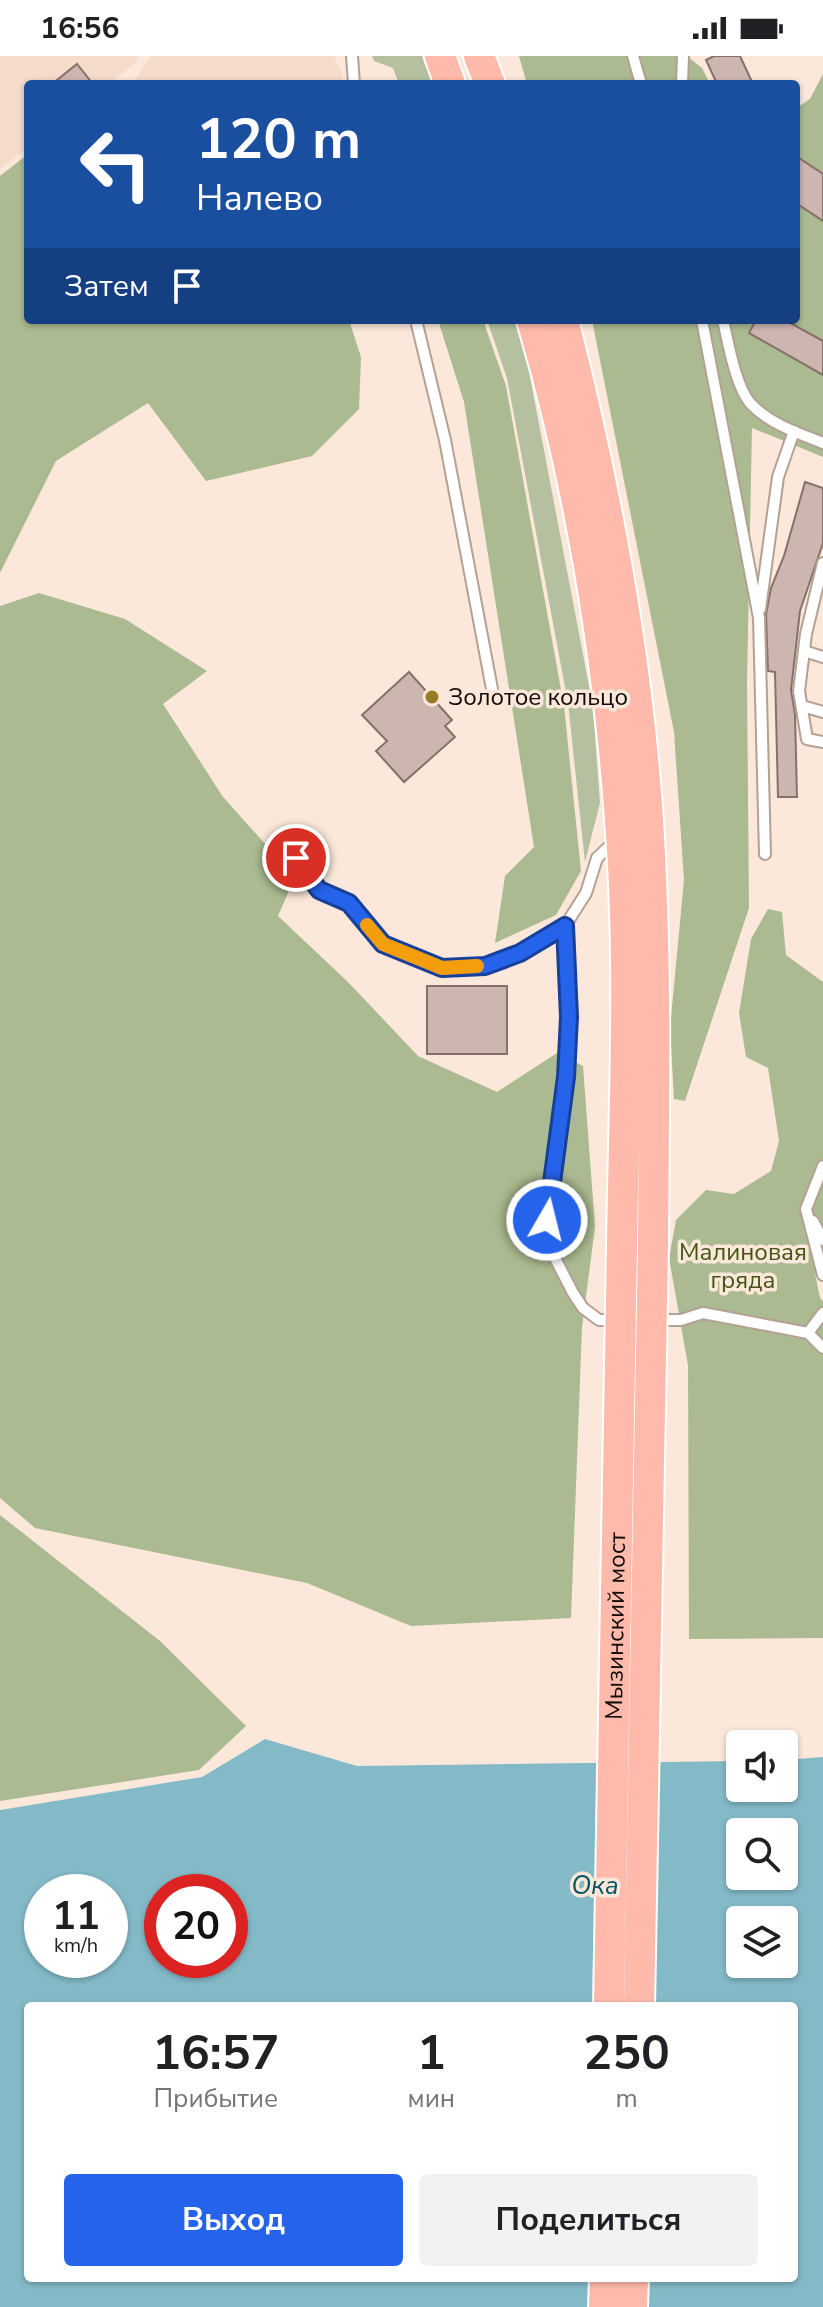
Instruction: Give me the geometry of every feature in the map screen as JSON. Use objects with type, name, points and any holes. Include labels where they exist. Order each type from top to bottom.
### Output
[{"type":"main road","points":[[440,56],[449,80]]},
{"type":"main road","points":[[479,56],[488,80]]},
{"type":"main road","name":"Мызинский мост","points":[[533,324],[559,419],[592,583],[608,694],[621,835],[625,962],[609,2002]]},
{"type":"main road","name":"Мызинский мост","points":[[564,324],[586,408],[619,576],[637,701],[648,820],[654,977],[653,1245],[639,2002]]},
{"type":"main road","points":[[604,2307],[605,2282]]},
{"type":"main road","points":[[632,2307],[633,2282]]},
{"type":"lane","points":[[352,56],[354,80]]},
{"type":"lane","points":[[633,56],[640,80]]},
{"type":"lane","points":[[682,80],[683,56]]},
{"type":"lane","points":[[417,324],[445,440],[492,689]]},
{"type":"lane","points":[[703,324],[759,618]]},
{"type":"lane","points":[[724,324],[737,374],[750,403],[780,425],[823,443]]},
{"type":"lane","points":[[765,854],[759,618],[778,477],[794,431]]},
{"type":"lane","points":[[823,563],[804,651],[799,691],[807,739],[823,742]]},
{"type":"lane","points":[[804,651],[823,657]]},
{"type":"lane","points":[[802,706],[823,712]]},
{"type":"lane","points":[[290,850],[319,890],[349,903],[383,944],[442,968],[485,966],[520,953],[565,926],[586,893],[597,858],[621,835]]},
{"type":"lane","points":[[565,926],[569,1017],[567,1062],[547,1220],[556,1260],[573,1293],[583,1308],[599,1320],[681,1320],[703,1313],[808,1333],[823,1348]]},
{"type":"lane","points":[[823,1166],[806,1209],[823,1275]]},
{"type":"lane","points":[[806,1209],[823,1240]]},
{"type":"lane","points":[[808,1333],[823,1313]]},
{"type":"shaded area","points":[[0,56],[138,56],[135,63],[113,80],[24,80],[24,150],[0,169]]},
{"type":"shaded area","points":[[151,56],[334,56],[343,76],[340,80],[135,80]]},
{"type":"green space","points":[[372,56],[422,56],[431,80],[398,80],[393,68],[374,61]]},
{"type":"green space","points":[[519,56],[687,56],[702,68],[708,80],[526,80]]},
{"type":"green space","points":[[823,74],[823,457],[752,428],[747,682],[749,908],[685,1101],[674,1099],[670,1028],[684,880],[674,732],[593,324],[800,324],[800,105],[810,99]]},
{"type":"green space","points":[[24,157],[24,324],[350,324],[361,357],[359,409],[312,456],[206,481],[148,403],[56,461],[0,573],[0,176]]},
{"type":"green space","points":[[439,324],[484,324],[506,386],[564,706],[581,871],[556,915],[495,943],[505,876],[534,847],[464,402]]},
{"type":"green space","points":[[488,324],[518,324],[522,335],[593,707],[600,803],[585,862],[568,703],[507,378]]},
{"type":"green space","points":[[39,593],[125,619],[207,671],[163,704],[223,797],[295,877],[278,916],[349,983],[418,1056],[497,1092],[557,1053],[583,1066],[595,1227],[582,1327],[571,1618],[411,1626],[307,1583],[35,1528],[0,1498],[0,606]]},
{"type":"green space","name":"Малиновая гряда","points":[[768,909],[782,912],[786,955],[823,982],[823,1271],[815,1273],[823,1301],[823,1638],[689,1639],[688,1365],[669,1258],[676,1220],[706,1190],[734,1194],[771,1171],[779,1141],[768,1068],[746,1057],[739,1013],[751,939]]},
{"type":"green space","points":[[0,1515],[160,1641],[246,1726],[199,1770],[0,1801]]},
{"type":"water","name":"Ока","points":[[265,1739],[357,1766],[726,1761],[726,1802],[798,1802],[798,1759],[823,1757],[823,2307],[0,2307],[0,1810],[202,1777]]},
{"type":"building","points":[[714,56],[740,56],[751,80],[715,80],[706,60]]},
{"type":"building","points":[[77,64],[90,80],[57,80]]},
{"type":"building","points":[[800,159],[823,174],[823,221],[800,206]]},
{"type":"building","points":[[754,324],[792,324],[823,341],[823,375],[749,333]]},
{"type":"building","points":[[805,482],[823,488],[823,543],[800,611],[791,690],[795,714],[797,797],[778,797],[775,672],[768,671],[766,614],[771,588],[784,556]]},
{"type":"building","points":[[409,672],[452,720],[445,726],[455,737],[404,782],[376,751],[387,741],[362,715]]},
{"type":"building","points":[[427,986],[507,986],[507,1054],[427,1054]]},
{"type":"slow traffic","points":[[367,925],[383,944],[442,968],[477,966]]},
{"type":"place","name":"Золотое кольцо","points":[[432,697]]},
{"type":"route","points":[[296,858],[319,890],[349,903],[383,944],[442,968],[485,966],[520,953],[565,926],[569,1017],[566,1077],[547,1220]]}]
